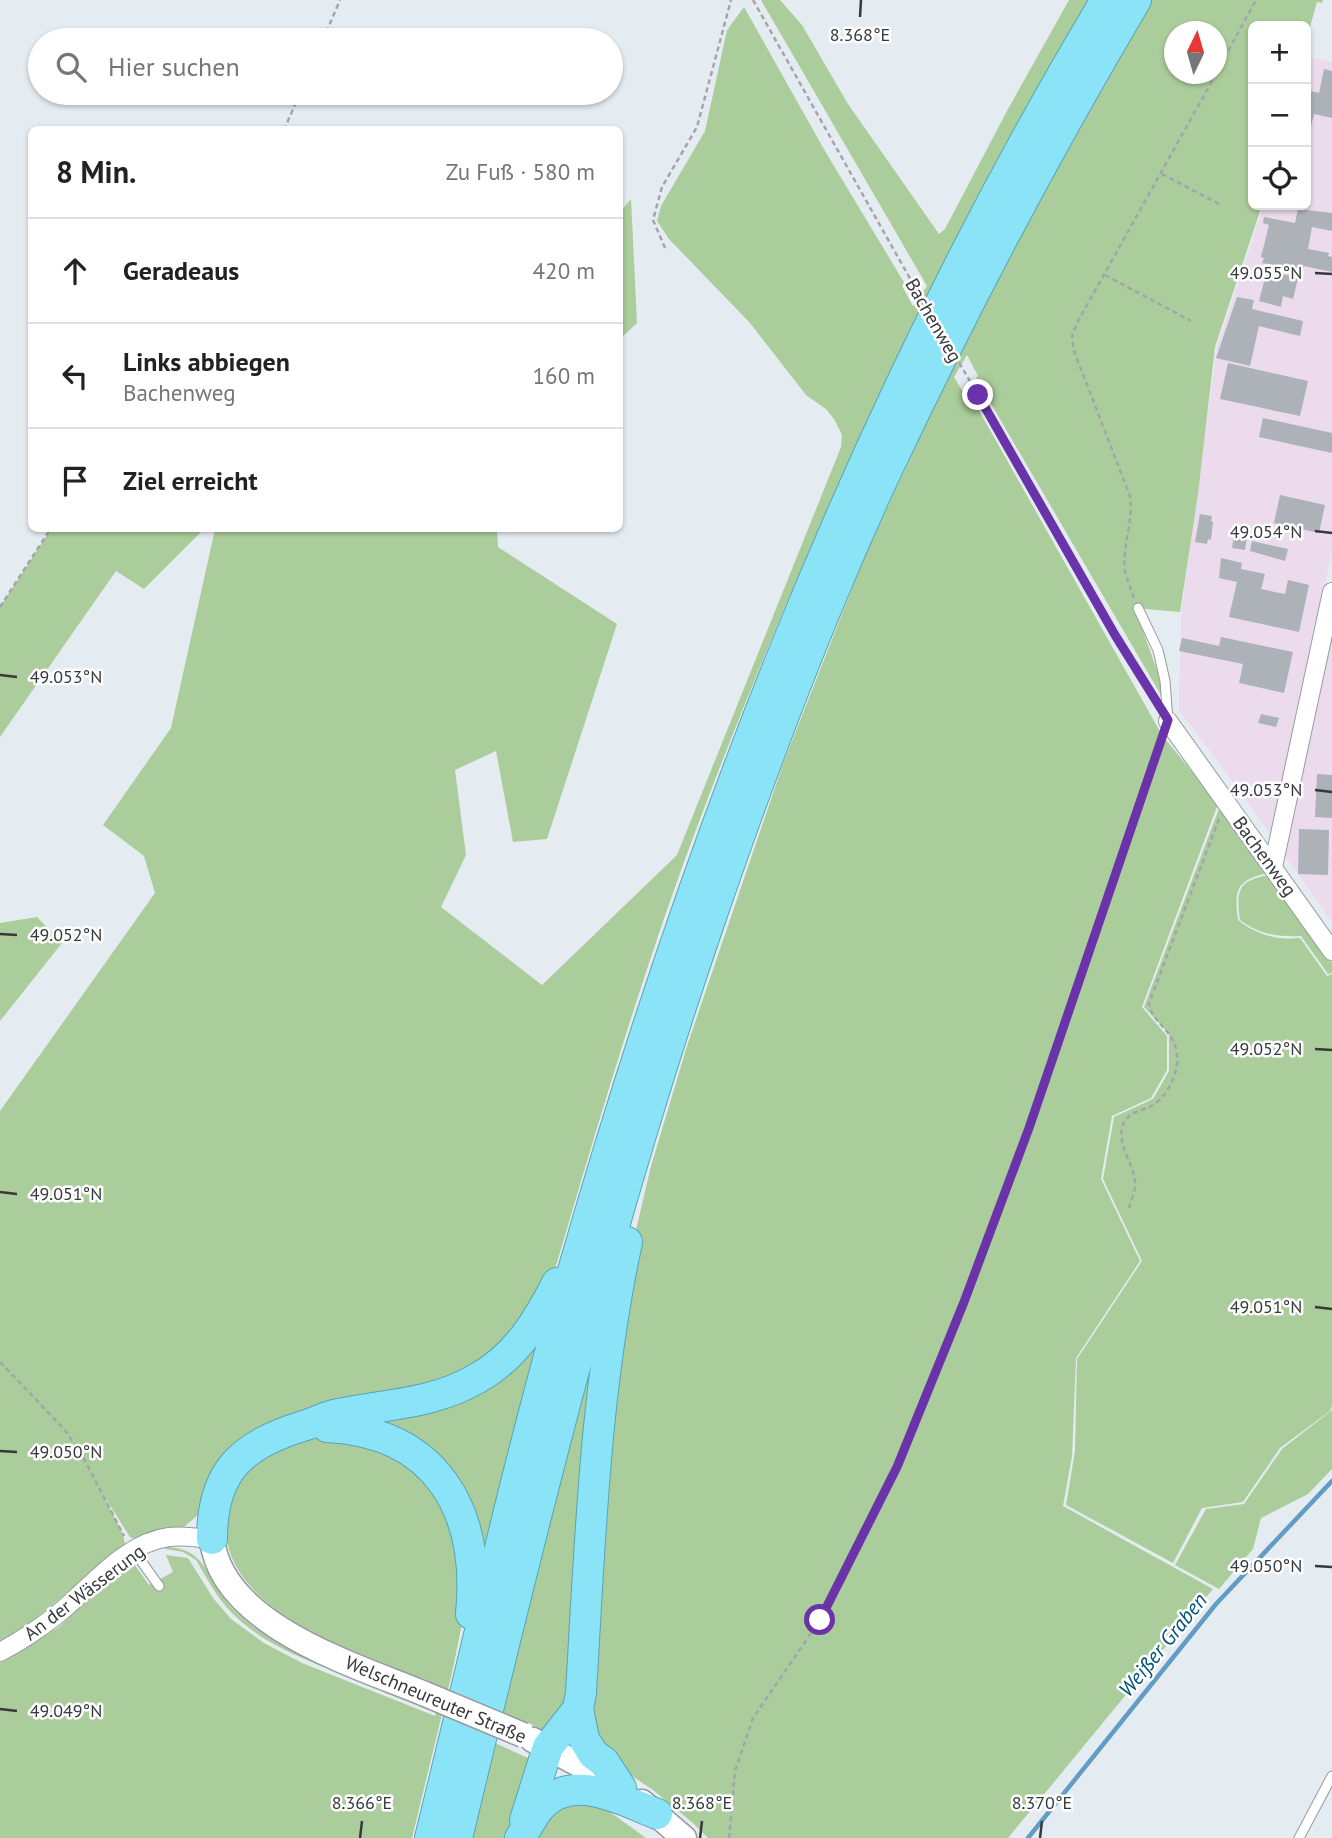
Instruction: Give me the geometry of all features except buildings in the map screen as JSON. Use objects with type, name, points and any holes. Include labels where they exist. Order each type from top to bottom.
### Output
[{"type":"highway","points":[[430,1838],[534,1417],[581,1243],[641,1045],[704,860],[776,666],[898,387],[1032,130],[1106,0]]},
{"type":"highway","points":[[457,1838],[543,1483],[597,1282],[693,969],[753,799],[825,614],[885,475],[1017,211],[1136,0]]},
{"type":"highway","points":[[621,1788],[604,1762],[588,1748],[578,1709],[596,1447],[605,1367],[621,1269],[635,1206],[638,1143]]},
{"type":"highway","points":[[212,1539],[216,1502],[225,1478],[233,1465],[252,1447],[268,1438],[335,1414],[429,1399],[476,1379],[501,1362],[525,1337],[581,1243]]},
{"type":"highway","points":[[305,1425],[358,1429],[377,1434],[428,1465],[452,1495],[467,1529],[471,1548],[473,1587],[467,1638],[471,1668]]},
{"type":"highway","points":[[519,1838],[536,1741],[578,1709]]},
{"type":"highway","points":[[519,1838],[546,1801],[568,1791],[596,1790],[657,1814]]},
{"type":"main road","name":"Welschneureuter Straße","points":[[212,1539],[219,1566],[234,1589],[255,1610],[282,1630],[309,1645],[536,1741],[621,1788],[684,1838]]},
{"type":"street","points":[[1273,867],[1332,592]]},
{"type":"street","name":"Bachenweg","points":[[1168,720],[1332,951]]},
{"type":"street","name":"An der Wässerung","points":[[0,1652],[55,1616],[134,1551],[169,1537],[212,1539]]},
{"type":"lane","points":[[1138,608],[1158,650],[1165,681],[1168,720]]},
{"type":"lane","points":[[134,1551],[159,1586]]},
{"type":"lane","points":[[1299,1838],[1332,1776]]},
{"type":"path","points":[[328,28],[340,0]]},
{"type":"path","points":[[665,248],[653,220],[662,187],[697,127],[731,0]]},
{"type":"path","name":"Bachenweg","points":[[753,0],[1115,635],[1168,720]]},
{"type":"path","points":[[1227,53],[1256,0]]},
{"type":"path","points":[[1138,608],[1125,571],[1132,514],[1129,496],[1072,342],[1077,323],[1210,84]]},
{"type":"path","points":[[286,126],[295,105]]},
{"type":"path","points":[[1162,174],[1220,205]]},
{"type":"path","points":[[1105,275],[1191,321]]},
{"type":"path","points":[[0,607],[48,532]]},
{"type":"path","points":[[729,1838],[736,1771],[753,1718],[820,1620],[858,1547],[897,1467],[964,1302],[1033,1115],[1168,720]]},
{"type":"path","points":[[1129,1208],[1136,1184],[1121,1141],[1122,1126],[1129,1114],[1154,1104],[1168,1089],[1177,1064],[1174,1039],[1150,1012],[1149,1003],[1216,824],[1228,804]]},
{"type":"path","points":[[0,1362],[65,1430],[83,1457],[134,1551]]},
{"type":"shaded area","points":[[1311,58],[1332,62],[1332,551],[1323,593],[1332,595],[1332,922],[1179,710],[1181,615],[1217,347],[1262,210],[1311,210]]},
{"type":"green space","points":[[761,0],[780,0],[802,25],[848,104],[939,234],[945,229],[1069,0],[1090,0],[980,196],[929,296],[879,397],[787,602],[703,811],[662,923],[556,1266],[545,1293],[472,1375],[319,1410],[184,1527],[157,1532],[138,1540],[130,1537],[104,1496],[123,1534],[126,1549],[93,1571],[33,1621],[0,1642],[0,1111],[155,893],[144,856],[103,825],[171,728],[214,532],[497,532],[498,547],[617,624],[547,839],[513,842],[496,751],[455,770],[466,855],[441,907],[542,985],[677,855],[841,447],[842,435],[826,409],[806,395],[750,323],[669,239],[657,221],[661,206],[705,131],[727,30],[744,7],[825,151],[905,284],[902,286],[913,306],[927,286]]},
{"type":"green space","points":[[1152,0],[1323,0],[1322,3],[1317,2],[1311,23],[1311,21],[1248,21],[1248,210],[1260,210],[1215,347],[1198,494],[1180,612],[1135,608],[1160,679],[1161,695],[976,378],[978,376],[967,355],[954,377],[969,402],[973,400],[1162,735],[1218,804],[1142,1007],[1167,1036],[1167,1070],[1151,1098],[1112,1116],[1101,1179],[1140,1261],[1076,1358],[1072,1456],[1063,1506],[1213,1589],[1008,1838],[708,1838],[653,1790],[605,1758],[589,1737],[589,1655],[632,1247],[651,1166],[687,1046],[783,764],[866,553],[962,347],[1018,238]]},
{"type":"green space","points":[[631,199],[637,323],[623,336],[623,208]]},
{"type":"green space","points":[[49,532],[201,532],[144,589],[116,571],[0,737],[0,607]]},
{"type":"green space","points":[[1220,806],[1268,873],[1243,883],[1236,901],[1238,920],[1267,935],[1300,938],[1327,976],[1332,974],[1332,1406],[1330,1411],[1280,1448],[1243,1502],[1202,1508],[1173,1563],[1066,1505],[1075,1451],[1077,1359],[1142,1261],[1103,1179],[1114,1117],[1153,1099],[1169,1071],[1169,1034],[1144,1007]]},
{"type":"green space","points":[[1270,875],[1332,963],[1332,973],[1328,974],[1301,936],[1269,934],[1240,920],[1238,901],[1242,888],[1251,880]]},
{"type":"green space","points":[[37,917],[62,943],[0,1021],[0,923]]},
{"type":"green space","points":[[610,1285],[575,1690],[548,1731],[532,1731],[533,1725],[502,1712]]},
{"type":"green space","points":[[542,1325],[480,1573],[464,1502],[352,1418],[406,1410]]},
{"type":"green space","points":[[1332,1410],[1332,1469],[1308,1494],[1261,1518],[1253,1549],[1219,1589],[1175,1565],[1206,1509],[1244,1504],[1282,1449]]},
{"type":"green space","points":[[333,1435],[396,1450],[451,1508],[464,1614],[412,1838],[0,1838],[0,1663],[59,1627],[116,1574],[134,1564],[149,1585],[173,1572],[166,1555],[188,1558],[213,1598],[231,1619],[264,1643],[302,1663],[435,1716],[442,1687],[420,1677],[416,1681],[390,1670],[299,1626],[271,1606],[248,1584],[233,1559],[226,1531],[227,1520],[233,1495],[242,1477],[262,1457],[276,1450],[305,1440]]},
{"type":"green space","points":[[165,1547],[179,1549],[199,1559],[224,1599],[260,1631],[275,1641],[355,1679],[287,1651],[256,1633],[223,1603],[196,1560],[183,1552]]},
{"type":"green space","points":[[495,1743],[537,1762],[510,1838],[472,1838]]},
{"type":"green space","points":[[571,1802],[603,1807],[646,1838],[534,1838],[543,1822]]},
{"type":"waterway","name":"Weißer Graben","points":[[1028,1838],[1216,1604],[1332,1481]]},
{"type":"route","points":[[820,1620],[897,1467],[964,1302],[1029,1128],[1168,720],[1115,635],[978,395]]}]
